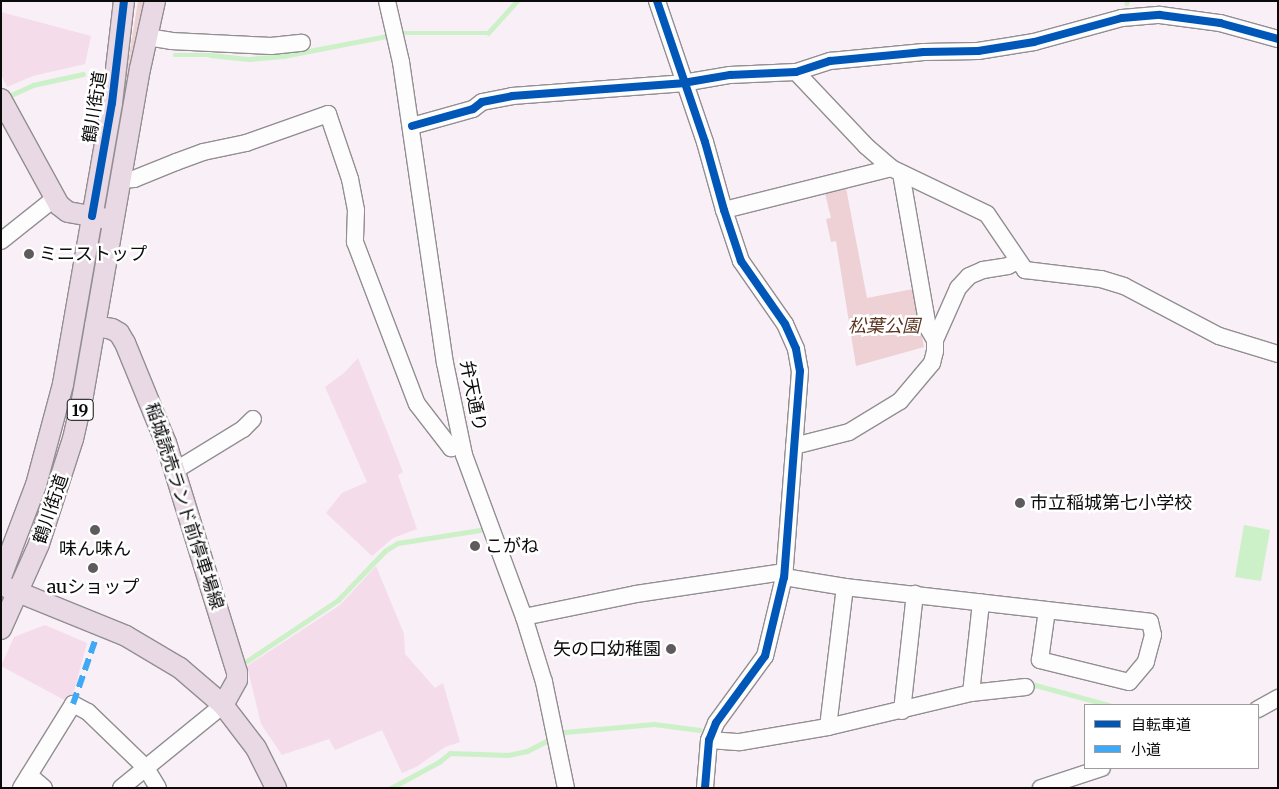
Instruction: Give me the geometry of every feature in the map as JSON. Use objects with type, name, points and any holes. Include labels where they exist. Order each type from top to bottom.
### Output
[{"type":"main road","name":"鶴川街道","points":[[1,577],[36,485],[62,384],[112,103],[124,1]]},
{"type":"main road","name":"鶴川街道","points":[[1,629],[10,589],[37,551],[64,472],[83,394],[155,1]]},
{"type":"main road","points":[[1,99],[58,205],[68,212],[114,220]]},
{"type":"main road","name":"稲城読売ランド前停車場線","points":[[95,326],[112,329],[119,333],[125,343],[176,470],[237,672],[237,680],[223,704]]},
{"type":"main road","points":[[10,589],[104,626],[152,650],[186,673],[223,704],[256,748],[276,788]]},
{"type":"street","name":"弁天通り","points":[[387,1],[395,30],[412,126],[445,363],[466,463],[524,616],[544,682],[566,788]]},
{"type":"street","points":[[657,1],[683,83],[705,142],[740,260],[785,324],[796,349],[800,372],[784,575],[765,656],[716,723],[708,740],[705,788]]},
{"type":"street","points":[[412,126],[473,109],[482,102],[512,96],[683,83],[730,75],[796,72],[830,61],[924,52],[978,51],[1034,42],[1122,18],[1160,14],[1220,23],[1278,39]]},
{"type":"street","points":[[147,37],[171,41],[271,46],[302,44]]},
{"type":"street","points":[[796,72],[866,146],[896,170],[987,214],[1024,270],[1101,279],[1124,286],[1218,336],[1278,354]]},
{"type":"street","points":[[121,180],[134,179],[203,152],[246,143],[328,114],[350,180],[356,210],[355,242],[418,404],[451,448],[462,444]]},
{"type":"street","points":[[724,210],[896,170]]},
{"type":"street","points":[[896,170],[928,328],[935,340]]},
{"type":"street","points":[[1,241],[55,198]]},
{"type":"street","points":[[794,446],[849,432],[900,401],[932,363],[935,340],[958,288],[969,276],[983,270],[1008,266],[1017,261]]},
{"type":"street","points":[[176,470],[243,429],[253,419]]},
{"type":"street","points":[[524,616],[636,594],[784,575],[845,587],[915,594],[1150,622],[1153,635],[1146,662],[1129,682],[1040,660],[1046,610]]},
{"type":"street","points":[[828,727],[845,587]]},
{"type":"street","points":[[902,710],[915,594]]},
{"type":"street","points":[[971,693],[981,603]]},
{"type":"street","points":[[708,740],[740,742],[828,727],[971,693],[1026,687]]},
{"type":"street","points":[[1259,708],[1278,698]]},
{"type":"street","points":[[44,788],[25,781],[73,704],[88,712],[146,768],[158,788]]},
{"type":"street","points":[[121,788],[223,704]]},
{"type":"street","points":[[1041,788],[1099,769]]},
{"type":"shaded area","points":[[1,12],[91,36],[85,64],[33,76],[7,87],[1,74]]},
{"type":"shaded area","points":[[358,358],[403,472],[398,475],[417,529],[393,538],[372,556],[326,513],[342,493],[367,482],[325,387],[344,373]]},
{"type":"shaded area","points":[[1244,525],[1270,530],[1261,581],[1235,577]]},
{"type":"shaded area","points":[[376,566],[404,634],[405,654],[435,688],[443,683],[460,742],[445,747],[416,767],[402,773],[382,730],[335,750],[329,739],[282,755],[261,724],[247,666],[340,605]]},
{"type":"shaded area","points":[[45,625],[87,643],[74,691],[68,702],[1,666],[14,637]]},
{"type":"green space","points":[[138,1],[148,1],[124,96],[126,75]]},
{"type":"green space","name":"松葉公園","points":[[846,188],[867,298],[913,289],[924,347],[856,366],[836,241],[831,242],[826,219],[831,218],[825,193]]},
{"type":"waterway","points":[[405,33],[488,33],[517,1]]},
{"type":"waterway","points":[[175,55],[210,55],[249,59],[283,56],[387,36]]},
{"type":"waterway","points":[[11,95],[33,85],[83,74]]},
{"type":"waterway","points":[[247,661],[338,600],[385,551],[398,543],[480,530]]},
{"type":"waterway","points":[[1028,683],[1105,704]]},
{"type":"waterway","points":[[565,732],[654,724],[700,730]]},
{"type":"waterway","points":[[391,788],[439,762],[450,753],[508,755],[527,751],[547,741]]},
{"type":"marked path","points":[[73,704],[95,641]]},
{"type":"cycle path","points":[[92,216],[112,103],[124,1]]},
{"type":"cycle path","points":[[657,1],[705,142],[724,210],[741,261],[785,324],[796,349],[800,371],[784,577],[765,656],[716,723],[709,740],[705,788]]},
{"type":"cycle path","points":[[412,126],[473,109],[482,102],[512,96],[683,83],[730,75],[796,72],[830,61],[924,52],[978,51],[1034,42],[1122,18],[1160,15],[1220,23],[1278,39]]},
{"type":"place","name":"ミニストップ","points":[[29,254]]},
{"type":"place","name":"市立稲城第七小学校","points":[[1020,503]]},
{"type":"place","name":"味ん味ん","points":[[95,530]]},
{"type":"place","name":"こがね","points":[[475,546]]},
{"type":"place","name":"auショップ","points":[[93,568]]},
{"type":"place","name":"矢の口幼稚園","points":[[671,649]]}]
